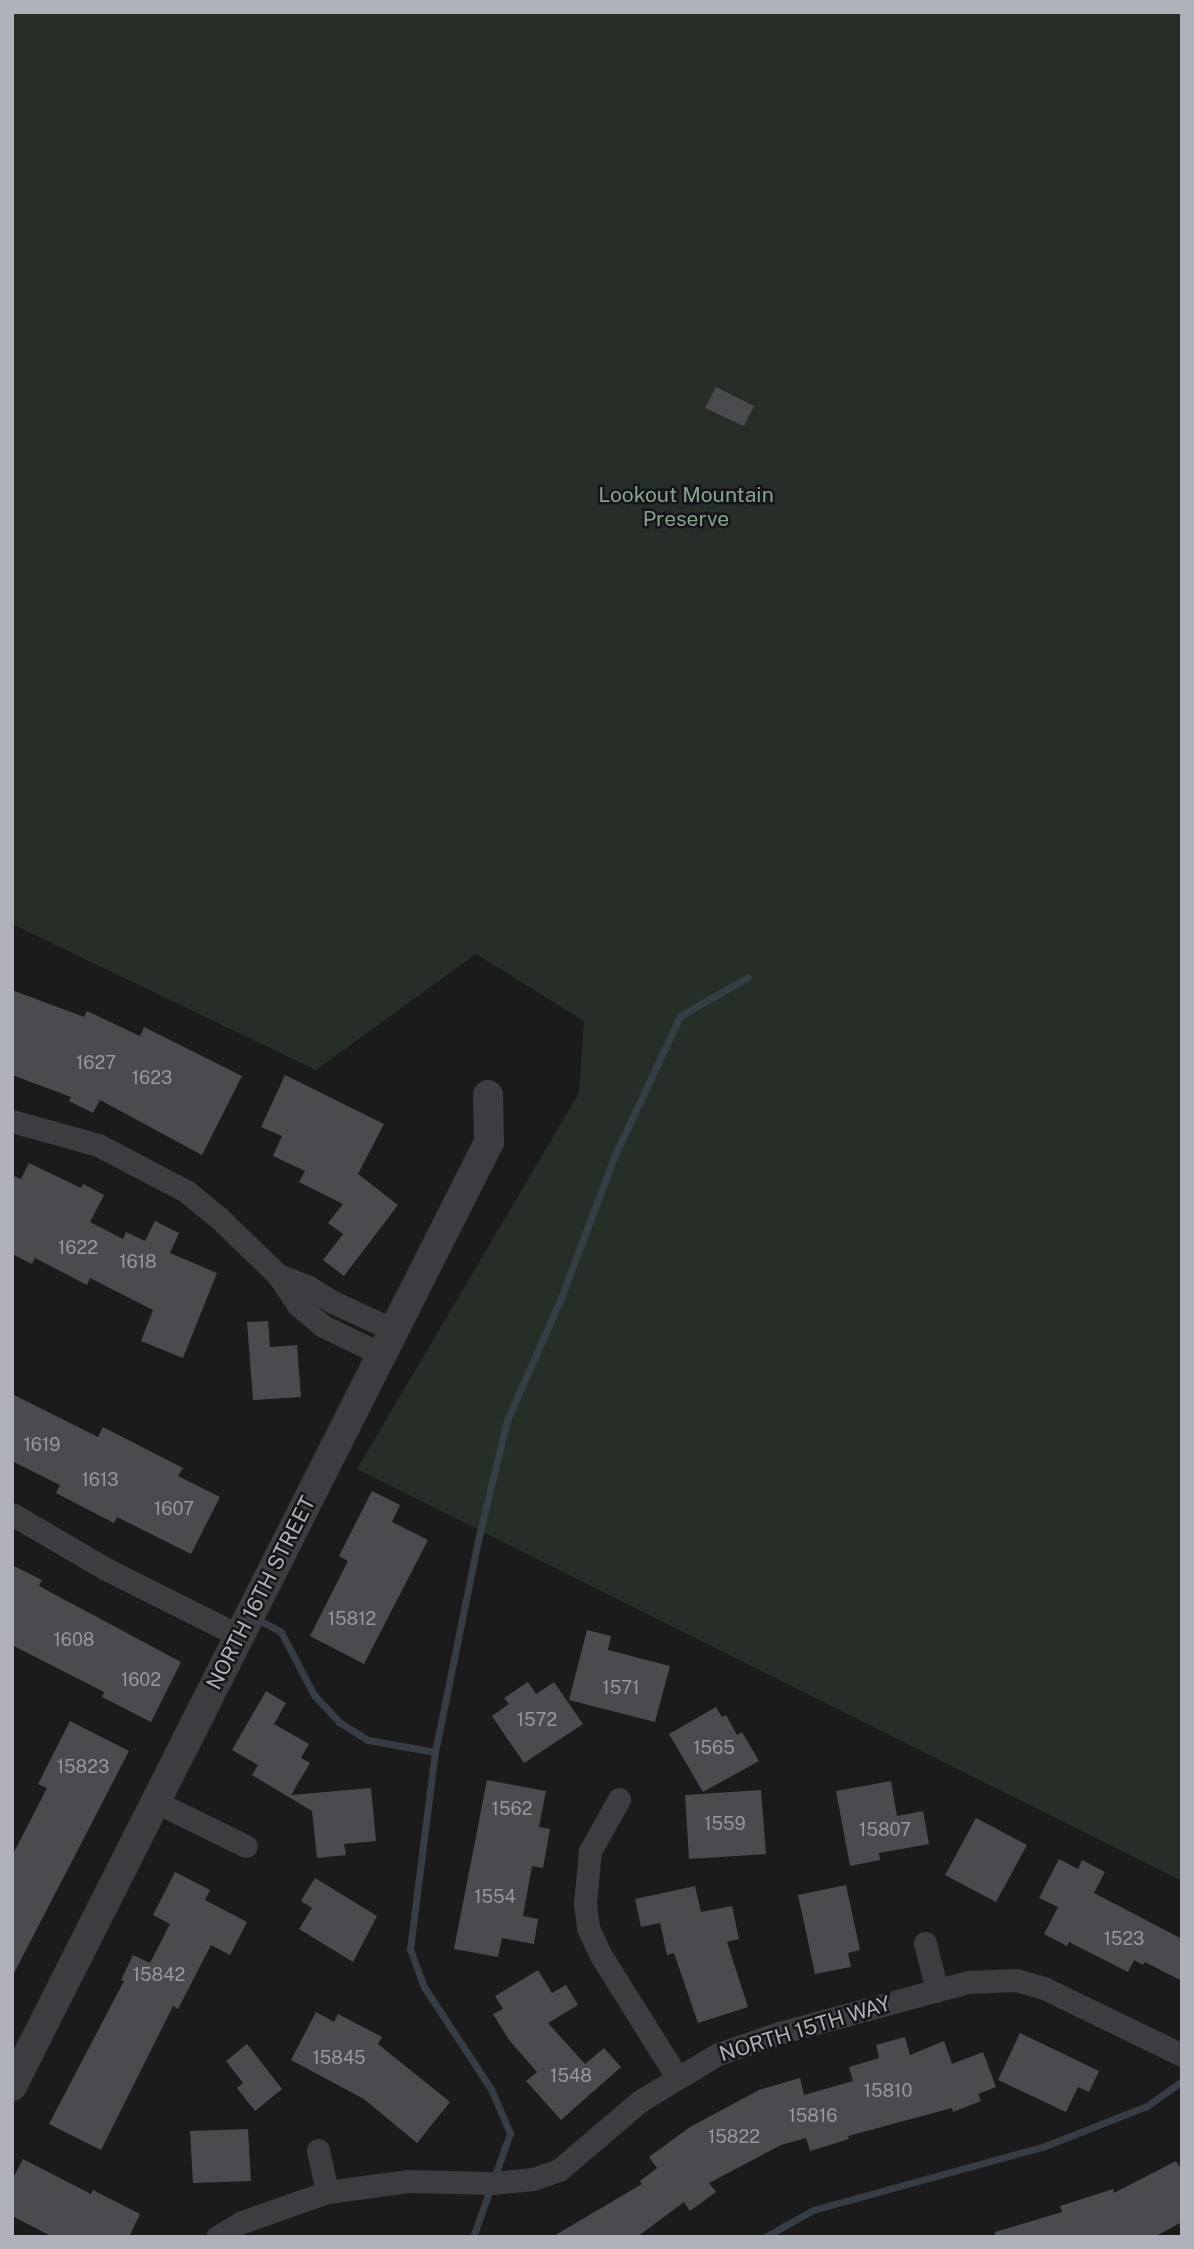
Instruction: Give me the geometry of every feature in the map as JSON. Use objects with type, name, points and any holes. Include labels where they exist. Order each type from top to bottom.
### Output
[{"type":"street","name":"NORTH 16TH STREET","points":[[12,2086],[489,1142],[488,1095]]},
{"type":"street","points":[[12,1121],[98,1145],[186,1191],[219,1218],[278,1275],[298,1305],[313,1303],[362,1316],[387,1342]]},
{"type":"street","points":[[313,1303],[323,1326],[351,1339],[387,1342]]},
{"type":"street","points":[[351,1339],[362,1316]]},
{"type":"street","points":[[12,1514],[106,1569],[240,1636]]},
{"type":"street","points":[[619,1799],[590,1851],[585,1903],[588,1928],[600,1954],[677,2077]]},
{"type":"street","points":[[156,1802],[246,1846]]},
{"type":"street","points":[[925,1943],[937,1990]]},
{"type":"street","name":"NORTH 15TH WAY","points":[[217,2237],[242,2222],[327,2192],[408,2181],[533,2179],[559,2170],[640,2101],[718,2054],[779,2033],[968,1982],[1016,1980],[1044,1988],[1182,2055]]},
{"type":"street","points":[[318,2150],[327,2192]]},
{"type":"green space","name":"Lookout Mountain Preserve","points":[[12,12],[1182,12],[1182,1881],[357,1469],[579,1093],[584,1021],[476,954],[316,1070],[12,924]]},
{"type":"building","points":[[716,387],[754,406],[744,426],[705,408]]},
{"type":"building","points":[[12,990],[84,1017],[87,1011],[140,1036],[144,1027],[242,1076],[202,1155],[100,1100],[93,1113],[69,1101],[71,1097],[12,1075]]},
{"type":"building","points":[[285,1075],[384,1124],[358,1174],[398,1205],[344,1276],[323,1260],[343,1234],[328,1223],[343,1204],[299,1182],[305,1171],[273,1156],[282,1136],[261,1127]]},
{"type":"building","points":[[29,1163],[81,1188],[83,1184],[104,1195],[90,1222],[123,1239],[126,1232],[145,1241],[155,1221],[179,1233],[170,1253],[217,1273],[183,1358],[141,1341],[153,1310],[90,1278],[87,1285],[35,1258],[32,1264],[12,1254],[12,1175],[21,1179]]},
{"type":"building","points":[[268,1321],[270,1347],[297,1345],[301,1397],[253,1400],[247,1322]]},
{"type":"building","points":[[12,1394],[98,1437],[103,1427],[183,1468],[178,1476],[220,1497],[191,1554],[117,1517],[114,1523],[56,1493],[60,1485],[12,1461]]},
{"type":"building","points":[[372,1491],[400,1505],[392,1522],[428,1540],[364,1664],[310,1636],[348,1561],[339,1556]]},
{"type":"building","points":[[12,1565],[42,1580],[39,1586],[181,1662],[151,1722],[102,1697],[104,1692],[12,1645]]},
{"type":"building","points":[[587,1630],[611,1636],[608,1650],[670,1666],[655,1722],[569,1700]]},
{"type":"building","points":[[528,1682],[536,1694],[554,1682],[583,1724],[524,1763],[492,1716],[509,1704],[504,1698]]},
{"type":"building","points":[[266,1691],[286,1703],[274,1724],[309,1744],[301,1758],[310,1763],[291,1795],[371,1788],[376,1841],[344,1844],[346,1855],[317,1858],[312,1811],[252,1775],[258,1765],[232,1750]]},
{"type":"building","points":[[716,1707],[722,1717],[726,1715],[737,1735],[742,1732],[759,1761],[703,1792],[669,1734]]},
{"type":"building","points":[[70,1721],[129,1751],[12,1977],[12,1856],[47,1788],[38,1784]]},
{"type":"building","points":[[487,1780],[546,1791],[539,1827],[550,1829],[543,1868],[532,1866],[523,1916],[538,1919],[534,1944],[502,1938],[498,1957],[454,1949]]},
{"type":"building","points":[[891,1781],[897,1816],[923,1811],[929,1844],[879,1853],[880,1860],[850,1866],[836,1791]]},
{"type":"building","points":[[761,1790],[766,1854],[689,1859],[685,1795]]},
{"type":"building","points":[[976,1818],[1027,1845],[996,1902],[945,1875]]},
{"type":"building","points":[[1059,1859],[1078,1869],[1082,1860],[1105,1872],[1094,1893],[1182,1939],[1182,1981],[1145,1962],[1143,1965],[1134,1960],[1128,1972],[1069,1942],[1067,1946],[1044,1934],[1058,1907],[1039,1898]]},
{"type":"building","points":[[175,1872],[210,1890],[205,1900],[247,1922],[230,1955],[211,1945],[178,2009],[173,2006],[101,2150],[49,2124],[124,1981],[121,1980],[133,1955],[150,1963],[170,1924],[153,1915]]},
{"type":"building","points":[[315,1878],[377,1916],[353,1962],[299,1929],[312,1908],[301,1901]]},
{"type":"building","points":[[846,1885],[860,1950],[848,1953],[851,1967],[815,1974],[798,1895]]},
{"type":"building","points":[[695,1886],[701,1912],[732,1906],[739,1939],[727,1942],[748,2007],[698,2023],[674,1953],[667,1955],[660,1923],[641,1927],[635,1899]]},
{"type":"building","points":[[538,1970],[552,1993],[566,1985],[578,2005],[548,2023],[585,2064],[604,2048],[621,2067],[561,2120],[526,2081],[537,2072],[509,2040],[493,2014],[503,2009],[495,1996]]},
{"type":"building","points":[[316,2012],[334,2022],[338,2014],[382,2037],[378,2044],[450,2102],[417,2143],[364,2099],[291,2060]]},
{"type":"building","points":[[1020,2033],[1099,2071],[1089,2092],[1078,2087],[1066,2112],[998,2080]]},
{"type":"building","points":[[905,2037],[910,2055],[944,2041],[952,2064],[983,2052],[996,2087],[978,2094],[981,2101],[953,2112],[952,2108],[848,2136],[849,2139],[810,2151],[806,2138],[781,2145],[709,2183],[716,2192],[690,2211],[684,2202],[637,2237],[552,2237],[642,2184],[640,2181],[657,2168],[649,2157],[690,2127],[759,2090],[800,2078],[804,2095],[853,2081],[849,2067],[879,2058],[876,2045]]},
{"type":"building","points":[[247,2044],[282,2089],[255,2111],[237,2088],[243,2083],[226,2061]]},
{"type":"building","points":[[248,2129],[251,2181],[193,2183],[190,2131]]},
{"type":"building","points":[[23,2159],[91,2194],[93,2190],[140,2214],[129,2237],[53,2237],[12,2216],[12,2180]]},
{"type":"building","points":[[1176,2161],[1182,2171],[1182,2222],[1154,2237],[995,2237],[995,2232],[1062,2212],[1060,2206],[1113,2189],[1114,2193]]},
{"type":"waterway","points":[[473,2237],[510,2133],[491,2089],[424,1987],[410,1949],[435,1752],[479,1536],[507,1420],[561,1298],[614,1157],[680,1016],[748,977]]},
{"type":"waterway","points":[[257,1619],[281,1632],[314,1695],[339,1722],[368,1740],[435,1752]]},
{"type":"waterway","points":[[765,2237],[813,2210],[1045,2146],[1147,2106],[1182,2081]]}]
